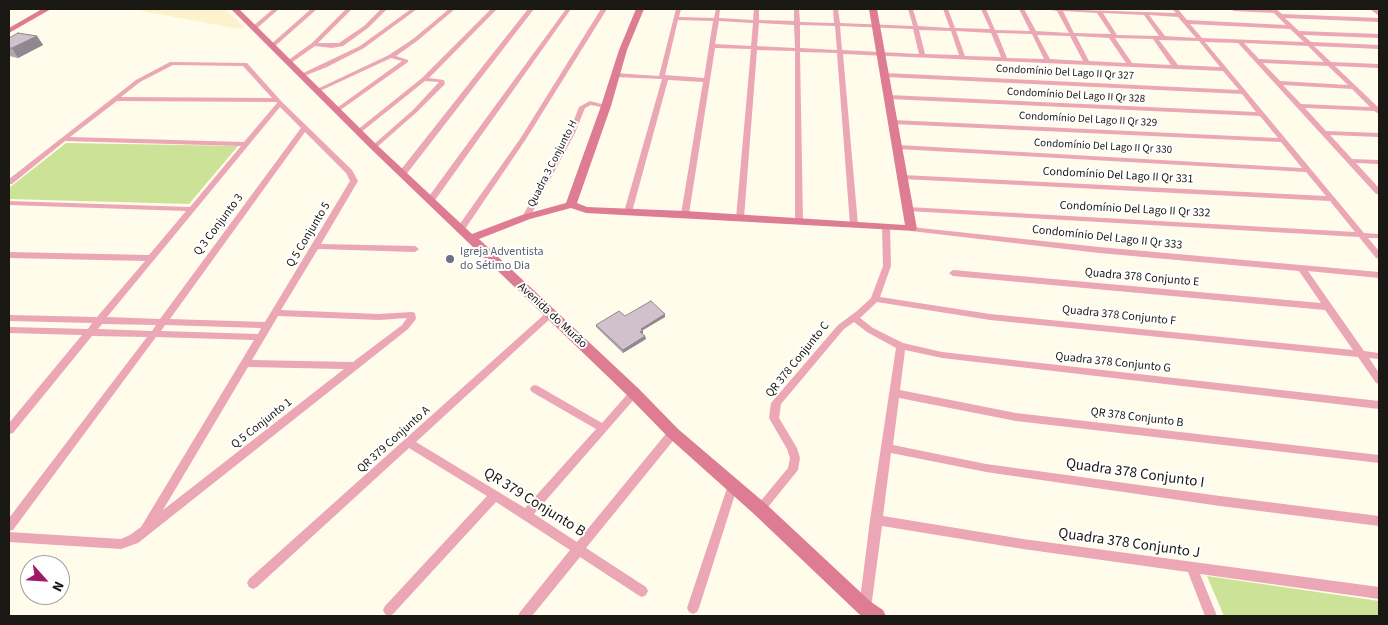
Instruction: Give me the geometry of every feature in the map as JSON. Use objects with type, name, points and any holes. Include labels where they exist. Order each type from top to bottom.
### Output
[{"type":"street","points":[[9,31],[47,9]]},
{"type":"street","points":[[254,28],[276,9]]},
{"type":"street","points":[[272,46],[314,9]]},
{"type":"street","points":[[289,62],[314,44],[349,9]]},
{"type":"street","points":[[314,44],[332,46],[341,44],[366,27],[384,9]]},
{"type":"street","points":[[302,75],[325,66],[362,47],[414,9]]},
{"type":"street","points":[[318,90],[354,75],[391,56],[415,40],[452,9]]},
{"type":"street","points":[[358,132],[424,78],[494,9]]},
{"type":"street","points":[[402,174],[531,9]]},
{"type":"street","points":[[430,201],[568,9]]},
{"type":"street","points":[[465,234],[604,9]]},
{"type":"street","points":[[640,9],[623,50],[606,106],[571,205],[586,210],[685,214],[911,229],[886,75],[873,9]]},
{"type":"street","points":[[628,212],[664,77],[678,9]]},
{"type":"street","points":[[685,214],[718,9]]},
{"type":"street","points":[[740,218],[757,9]]},
{"type":"street","points":[[797,9],[799,222]]},
{"type":"street","points":[[836,9],[854,225]]},
{"type":"street","points":[[911,9],[923,56]]},
{"type":"street","points":[[946,9],[963,58]]},
{"type":"street","points":[[984,9],[1005,60]]},
{"type":"street","points":[[1022,9],[1048,62]]},
{"type":"street","points":[[1053,9],[1145,13],[1177,12],[1198,40],[1379,256]]},
{"type":"street","points":[[1059,9],[1088,64]]},
{"type":"street","points":[[1234,9],[1274,10],[1332,64],[1370,103],[1378,108]]},
{"type":"street","points":[[1373,9],[1379,14]]},
{"type":"street","name":"Avenida do Murão","points":[[237,10],[358,132],[634,393],[673,433],[760,509],[871,612]]},
{"type":"street","points":[[1099,11],[1130,65]]},
{"type":"street","points":[[1145,13],[1163,38]]},
{"type":"street","points":[[1280,16],[1379,20]]},
{"type":"street","points":[[675,18],[1379,48]]},
{"type":"street","points":[[1185,22],[1292,27]]},
{"type":"street","points":[[1299,33],[1379,36]]},
{"type":"street","points":[[1155,38],[1176,67]]},
{"type":"street","points":[[1240,42],[1379,192]]},
{"type":"street","points":[[712,46],[1223,69]]},
{"type":"street","points":[[337,110],[406,61],[391,56]]},
{"type":"street","points":[[1258,61],[1379,66]]},
{"type":"street","points":[[9,182],[62,139],[144,78],[172,63],[241,63],[252,71],[304,129]]},
{"type":"street","points":[[615,75],[707,80]]},
{"type":"street","name":"Condomínio Del Lago II Qr 327","points":[[886,75],[1243,92]]},
{"type":"street","points":[[374,147],[442,84],[442,81],[424,78]]},
{"type":"street","points":[[1279,83],[1354,87]]},
{"type":"street","name":"Condomínio Del Lago II Qr 328","points":[[889,97],[1261,114]]},
{"type":"street","points":[[116,99],[278,102]]},
{"type":"street","points":[[9,430],[13,420],[89,332],[278,102]]},
{"type":"street","name":"Quadra 3 Conjunto H","points":[[526,216],[572,133],[582,107],[590,103],[606,106]]},
{"type":"street","points":[[1301,106],[1378,108]]},
{"type":"street","name":"Condomínio Del Lago II Qr 329","points":[[893,122],[1282,140]]},
{"type":"street","name":"Q 5 Conjunto 5","points":[[143,533],[354,181],[349,172],[304,129]]},
{"type":"street","name":"Q 3 Conjunto 3","points":[[9,526],[154,334],[304,129]]},
{"type":"street","points":[[1326,133],[1379,135]]},
{"type":"street","points":[[62,139],[245,144]]},
{"type":"street","name":"Condomínio Del Lago II Qr 330","points":[[898,147],[1306,170]]},
{"type":"street","points":[[1350,161],[1379,162]]},
{"type":"street","name":"Condomínio Del Lago II Qr 331","points":[[903,177],[1331,199]]},
{"type":"street","points":[[9,203],[191,209]]},
{"type":"street","name":"Quadra 3 Conjunto H","points":[[465,234],[571,205]]},
{"type":"street","name":"Condomínio Del Lago II Qr 332","points":[[908,209],[1379,236]]},
{"type":"street","name":"QR 378 Conjunto C","points":[[760,509],[793,470],[794,458],[792,448],[774,418],[776,403],[841,327],[874,299],[887,266],[886,227]]},
{"type":"street","name":"Condomínio Del Lago II Qr 333","points":[[911,229],[1099,250],[1379,275]]},
{"type":"street","points":[[315,246],[415,249]]},
{"type":"street","points":[[9,255],[149,258]]},
{"type":"street","points":[[1301,268],[1379,380]]},
{"type":"street","name":"Quadra 378 Conjunto E","points":[[953,273],[1328,307]]},
{"type":"street","name":"Quadra 378 Conjunto F","points":[[874,299],[974,315],[1379,356]]},
{"type":"street","points":[[275,313],[379,317],[412,315]]},
{"type":"street","name":"QR 379 Conjunto A","points":[[253,583],[550,314]]},
{"type":"street","name":"Q 5 Conjunto 1","points":[[121,544],[143,533],[356,366],[405,327],[412,319],[412,315]]},
{"type":"street","name":"Quadra 378 Conjunto G","points":[[853,317],[876,334],[901,346],[977,360],[1379,405]]},
{"type":"street","points":[[9,318],[269,325]]},
{"type":"street","points":[[9,330],[262,337]]},
{"type":"street","points":[[871,612],[876,520],[901,346]]},
{"type":"street","points":[[246,363],[356,366]]},
{"type":"street","points":[[535,390],[602,428]]},
{"type":"street","points":[[526,515],[634,393]]},
{"type":"street","name":"QR 378 Conjunto B","points":[[894,393],[1016,417],[1379,459]]},
{"type":"street","points":[[524,616],[673,433]]},
{"type":"street","name":"QR 379 Conjunto B","points":[[409,443],[495,495],[642,591]]},
{"type":"street","name":"Quadra 378 Conjunto I","points":[[887,448],[986,468],[1379,521]]},
{"type":"street","points":[[693,608],[733,485]]},
{"type":"street","points":[[389,610],[495,495]]},
{"type":"street","name":"Quadra 378 Conjunto J","points":[[876,520],[1023,544],[1379,593]]},
{"type":"street","points":[[9,537],[121,544]]},
{"type":"street","points":[[1192,568],[1211,616]]},
{"type":"green space","points":[[66,143],[238,146],[189,204],[9,199],[9,188]]},
{"type":"green space","points":[[1207,576],[1379,601],[1379,616],[1224,616]]},
{"type":"sand","points":[[132,9],[225,9],[244,27],[239,29]]},
{"type":"building","points":[[18,33],[37,36],[9,48],[9,38]]},
{"type":"building","points":[[651,301],[665,314],[641,329],[643,330],[640,332],[645,336],[623,350],[596,325],[619,311],[625,316]]},
{"type":"place","name":"Igreja Adventista do Sétimo Dia","points":[[450,259]]}]
